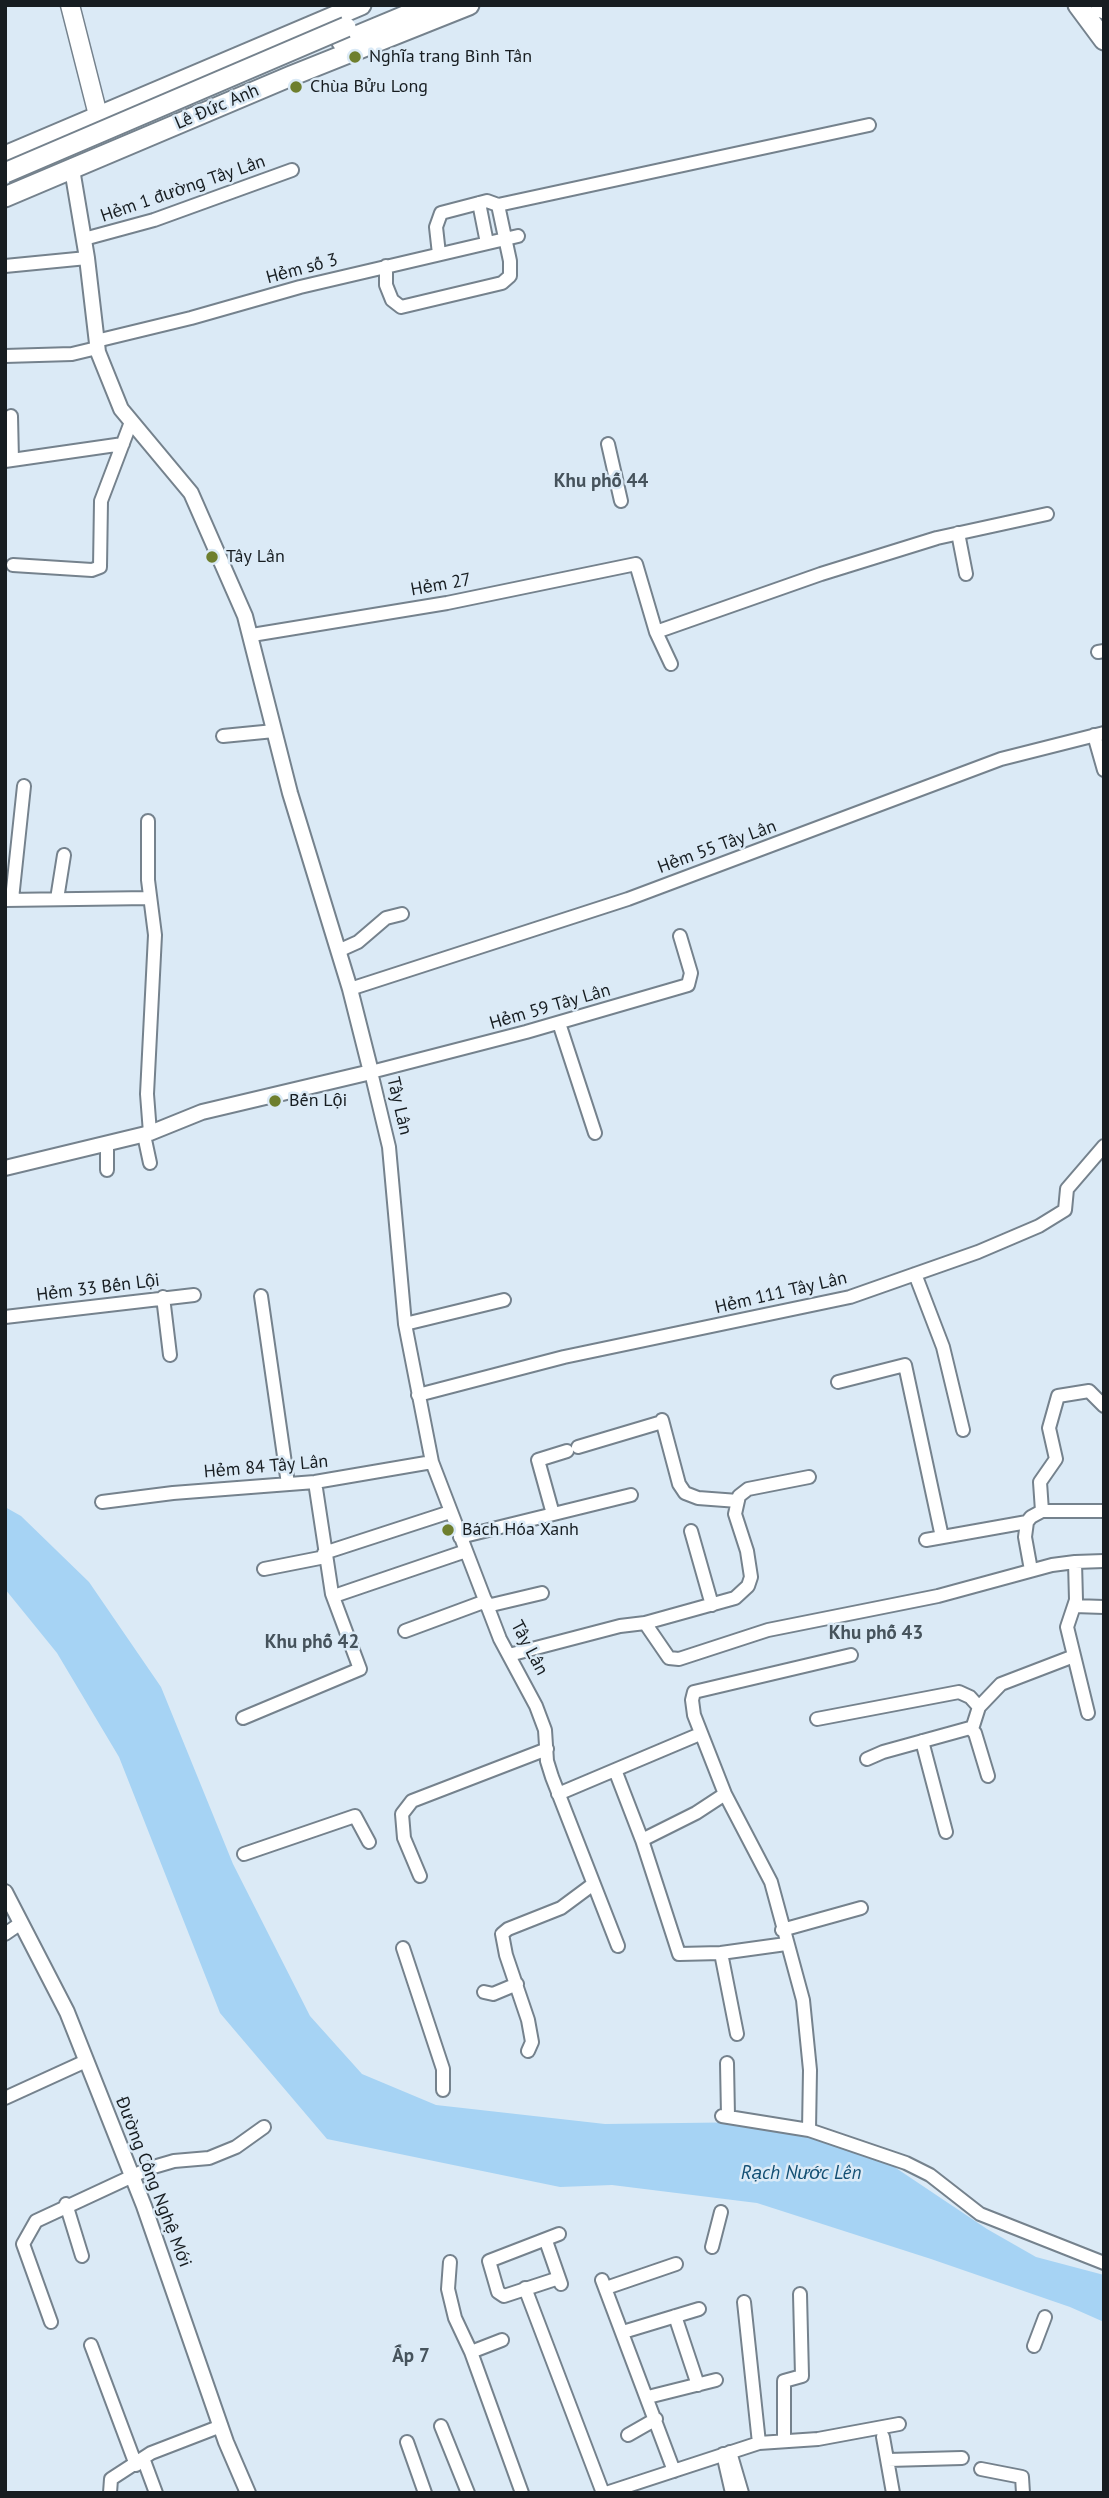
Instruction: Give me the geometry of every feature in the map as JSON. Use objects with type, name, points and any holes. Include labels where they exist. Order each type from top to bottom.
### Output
[{"type":"highway","points":[[14,152],[361,5]]},
{"type":"highway","points":[[5,186],[344,34],[397,5]]},
{"type":"highway","points":[[5,173],[344,34],[431,5]]},
{"type":"highway","name":"Lê Đức Anh","points":[[5,197],[469,5]]},
{"type":"highway","points":[[1078,5],[1104,40]]},
{"type":"highway","points":[[143,97],[131,110],[130,118],[138,132],[154,134]]},
{"type":"highway","points":[[72,169],[98,115]]},
{"type":"highway","points":[[14,152],[34,152],[41,162],[41,175],[34,184]]},
{"type":"main road","points":[[70,5],[98,115]]},
{"type":"street","points":[[439,254],[436,227],[441,212],[487,201],[498,205],[869,125]]},
{"type":"street","name":"Tây Lân","points":[[72,169],[87,258],[96,344],[113,392],[131,422],[191,494],[212,536],[252,635],[274,731],[350,989],[389,1147],[405,1324],[432,1462],[486,1603],[536,1706],[545,1730],[547,1760],[558,1794],[618,1946]]},
{"type":"street","name":"Hẻm 1 đường Tây Lân","points":[[84,239],[154,220],[292,170]]},
{"type":"street","points":[[479,203],[487,243]]},
{"type":"street","points":[[386,265],[386,285],[392,300],[401,307],[502,283],[510,276],[512,238],[498,205]]},
{"type":"street","name":"Hẻm số 3","points":[[5,356],[72,354],[96,344],[386,265],[512,238]]},
{"type":"street","points":[[5,266],[87,258]]},
{"type":"street","points":[[11,416],[9,460],[123,444]]},
{"type":"street","points":[[13,565],[92,570],[100,567],[101,501],[131,422]]},
{"type":"street","points":[[608,444],[621,501]]},
{"type":"street","points":[[671,664],[656,632],[821,574],[958,533],[1046,514]]},
{"type":"street","points":[[958,533],[966,574]]},
{"type":"street","name":"Hẻm 27","points":[[252,635],[447,603],[636,564],[656,632]]},
{"type":"street","points":[[223,736],[274,731]]},
{"type":"street","points":[[1099,734],[1104,770]]},
{"type":"street","name":"Hẻm 55 Tây Lân","points":[[350,989],[628,899],[1001,759],[1099,734]]},
{"type":"street","points":[[24,786],[9,900],[150,898]]},
{"type":"street","points":[[148,821],[150,898],[155,935],[147,1094],[150,1163]]},
{"type":"street","points":[[57,899],[64,855]]},
{"type":"street","points":[[338,951],[358,942],[386,918],[402,914]]},
{"type":"street","name":"Hẻm 59 Tây Lân","points":[[371,1072],[559,1023],[688,985],[691,973],[680,936]]},
{"type":"street","points":[[559,1023],[595,1133]]},
{"type":"street","points":[[5,1168],[147,1134],[202,1112],[371,1072]]},
{"type":"street","points":[[107,1143],[107,1170]]},
{"type":"street","name":"Hẻm 111 Tây Lân","points":[[418,1395],[564,1357],[850,1297],[915,1274],[1014,1236],[1065,1210],[1068,1189],[1104,1146]]},
{"type":"street","points":[[915,1274],[943,1347],[963,1430]]},
{"type":"street","name":"Hẻm 33 Bến Lội","points":[[5,1317],[194,1295]]},
{"type":"street","points":[[261,1296],[288,1484]]},
{"type":"street","points":[[163,1297],[170,1355]]},
{"type":"street","points":[[405,1324],[504,1300]]},
{"type":"street","points":[[838,1382],[905,1365],[942,1537]]},
{"type":"street","points":[[1042,1511],[1040,1482],[1056,1459],[1049,1428],[1058,1396],[1089,1391],[1104,1406]]},
{"type":"street","points":[[553,1514],[538,1460],[662,1421],[679,1484],[685,1493],[698,1498],[738,1501]]},
{"type":"street","name":"Hẻm 84 Tây Lân","points":[[102,1502],[315,1482],[432,1462]]},
{"type":"street","points":[[509,1655],[620,1626],[645,1623],[735,1598],[748,1586],[751,1577],[735,1514],[738,1496],[748,1489],[809,1478]]},
{"type":"street","points":[[243,1718],[360,1669],[334,1596],[325,1555],[315,1482]]},
{"type":"street","points":[[460,1537],[631,1495]]},
{"type":"street","points":[[926,1540],[1027,1522],[1042,1511],[1104,1511]]},
{"type":"street","points":[[264,1569],[325,1555],[450,1512]]},
{"type":"street","points":[[1027,1522],[1025,1537],[1031,1570]]},
{"type":"street","points":[[691,1531],[712,1605]]},
{"type":"street","points":[[334,1596],[466,1551]]},
{"type":"street","points":[[645,1623],[669,1658],[679,1659],[768,1630],[938,1596],[1031,1570],[1075,1562],[1104,1561]]},
{"type":"street","points":[[1075,1562],[1077,1577],[1074,1606],[1067,1627],[1088,1713]]},
{"type":"street","points":[[405,1631],[486,1603],[542,1593]]},
{"type":"street","points":[[1074,1606],[1104,1607]]},
{"type":"street","points":[[809,2130],[810,2070],[803,2000],[771,1882],[724,1794],[694,1715],[694,1692],[851,1655]]},
{"type":"street","points":[[988,1776],[972,1729],[979,1707],[1001,1684],[1074,1656]]},
{"type":"street","points":[[817,1720],[959,1692],[970,1697],[979,1707]]},
{"type":"street","points":[[867,1759],[922,1741],[972,1729]]},
{"type":"street","points":[[558,1794],[700,1734]]},
{"type":"street","points":[[922,1741],[946,1832]]},
{"type":"street","points":[[420,1876],[404,1838],[402,1814],[412,1801],[547,1749]]},
{"type":"street","points":[[615,1770],[642,1840],[679,1954],[720,1953],[786,1944]]},
{"type":"street","points":[[642,1840],[696,1813],[724,1794]]},
{"type":"street","points":[[244,1854],[355,1816],[369,1842]]},
{"type":"street","points":[[528,2051],[532,2042],[502,1934],[508,1929],[561,1908],[592,1885]]},
{"type":"street","name":"Đường Công Nghệ Mới","points":[[5,1892],[67,2012],[132,2177],[221,2426],[248,2493]]},
{"type":"street","points":[[782,1930],[861,1908]]},
{"type":"street","points":[[5,1934],[21,1923]]},
{"type":"street","points":[[403,1948],[443,2069],[443,2090]]},
{"type":"street","points":[[720,1953],[737,2034]]},
{"type":"street","points":[[484,1992],[493,1994],[517,1984]]},
{"type":"street","points":[[5,2098],[86,2061]]},
{"type":"street","points":[[727,2063],[725,2116],[809,2130],[922,2169],[980,2214],[1104,2263]]},
{"type":"street","points":[[51,2322],[23,2244],[36,2221],[66,2204],[174,2161],[209,2158],[236,2147],[264,2127]]},
{"type":"street","points":[[66,2204],[82,2256]]},
{"type":"street","points":[[712,2247],[721,2212]]},
{"type":"street","points":[[546,2241],[560,2281],[525,2288],[504,2296],[498,2292],[489,2261],[559,2234]]},
{"type":"street","points":[[450,2262],[448,2289],[455,2318],[471,2352],[522,2493]]},
{"type":"street","points":[[674,2471],[649,2397],[604,2284],[676,2264]]},
{"type":"street","points":[[525,2288],[604,2493],[759,2443],[818,2439],[899,2424]]},
{"type":"street","points":[[784,2441],[784,2381],[802,2376],[800,2294]]},
{"type":"street","points":[[744,2301],[759,2443]]},
{"type":"street","points":[[623,2332],[699,2309]]},
{"type":"street","points":[[676,2316],[698,2385]]},
{"type":"street","points":[[1036,2342],[1044,2319]]},
{"type":"street","points":[[471,2352],[502,2340]]},
{"type":"street","points":[[90,2345],[139,2462],[156,2493]]},
{"type":"street","points":[[649,2397],[716,2380]]},
{"type":"street","points":[[628,2435],[656,2419]]},
{"type":"street","points":[[110,2493],[111,2479],[139,2462],[221,2426]]},
{"type":"street","points":[[441,2426],[468,2493]]},
{"type":"street","points":[[883,2437],[893,2493]]},
{"type":"street","points":[[407,2442],[425,2493]]},
{"type":"street","points":[[727,2453],[732,2493]]},
{"type":"street","points":[[727,2453],[742,2493]]},
{"type":"street","points":[[888,2460],[962,2458]]},
{"type":"street","points":[[981,2469],[1022,2477],[1023,2493]]},
{"type":"water","name":"Rạch Nước Lên","points":[[5,1507],[21,1516],[89,1582],[161,1687],[233,1864],[310,2016],[362,2074],[436,2105],[605,2124],[758,2122],[812,2133],[887,2162],[987,2229],[1036,2257],[1104,2275],[1104,2322],[1070,2307],[931,2259],[757,2203],[612,2185],[560,2187],[327,2139],[220,2013],[119,1757],[57,1653],[5,1589]]},
{"type":"place","name":"Nghĩa trang Bình Tân","points":[[355,57]]},
{"type":"place","name":"Chùa Bửu Long","points":[[296,87]]},
{"type":"place","name":"Tây Lân","points":[[212,557]]},
{"type":"place","name":"Bến Lội","points":[[275,1101]]},
{"type":"place","name":"Bách Hóa Xanh","points":[[448,1530]]},
{"type":"district","name":"Khu phố 44","points":[[601,482]]},
{"type":"district","name":"Khu phố 43","points":[[876,1634]]},
{"type":"district","name":"Khu phố 42","points":[[312,1643]]},
{"type":"district","name":"Ấp 7","points":[[411,2357]]}]
